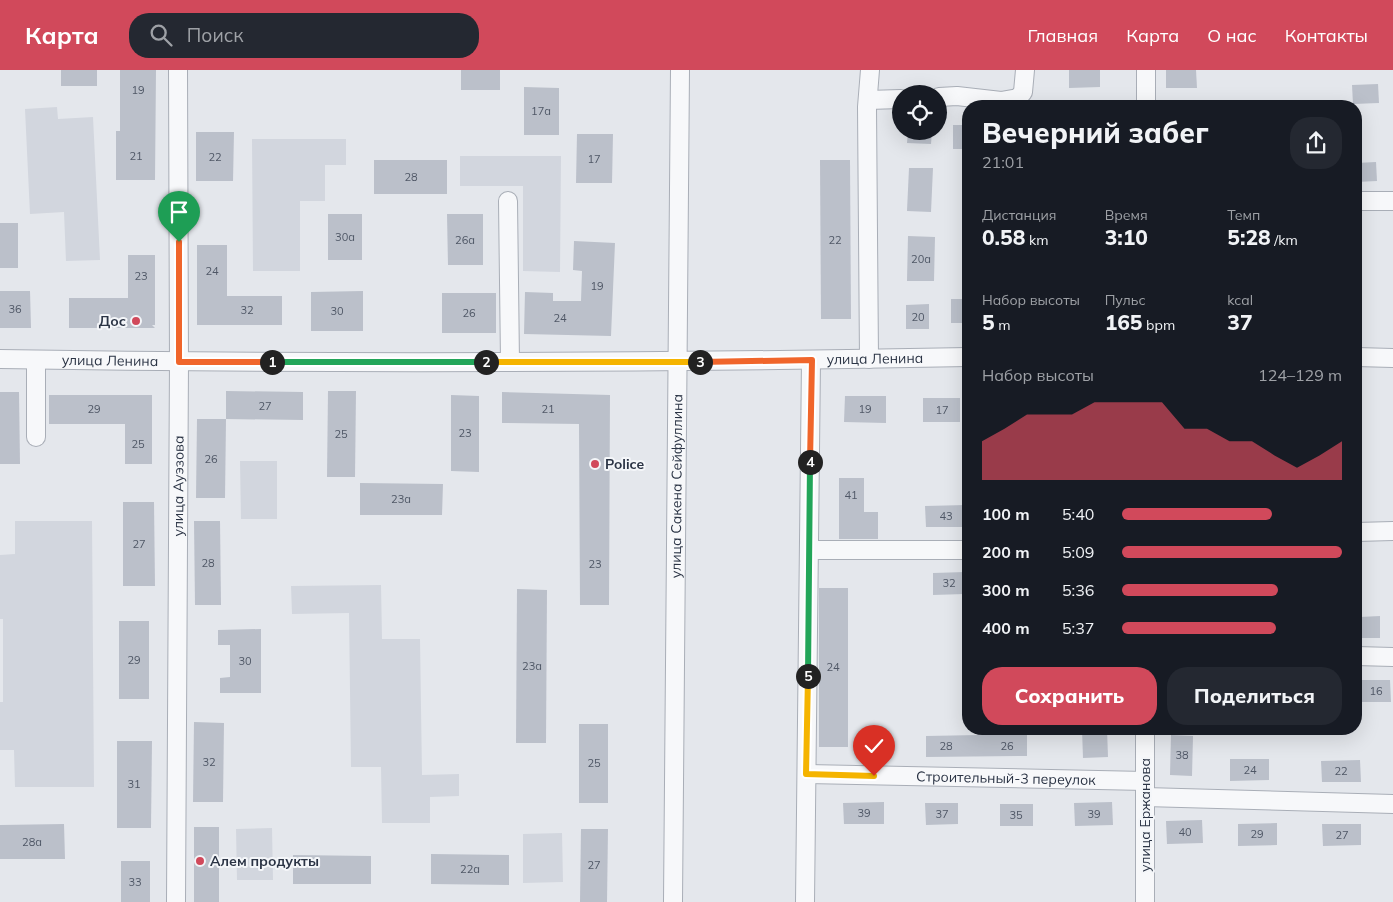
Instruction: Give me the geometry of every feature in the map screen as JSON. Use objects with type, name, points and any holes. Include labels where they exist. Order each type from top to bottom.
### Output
[{"type":"street","name":"улица Ауэзова","points":[[176,902],[179,362],[178,70]]},
{"type":"street","name":"улица Сакена Сейфуллина","points":[[673,902],[680,70]]},
{"type":"street","points":[[869,359],[868,100],[870,70]]},
{"type":"street","points":[[1007,100],[1018,98],[1023,92],[1025,70]]},
{"type":"street","points":[[1146,70],[1146,100]]},
{"type":"street","points":[[947,97],[992,100]]},
{"type":"street","points":[[868,100],[892,99]]},
{"type":"street","points":[[508,201],[510,362]]},
{"type":"street","points":[[1362,201],[1393,201]]},
{"type":"street","name":"улица Ленина","points":[[0,360],[678,362],[962,357]]},
{"type":"street","points":[[1362,358],[1393,358]]},
{"type":"street","points":[[36,360],[36,437]]},
{"type":"street","points":[[805,902],[812,360]]},
{"type":"street","points":[[1362,532],[1393,531]]},
{"type":"street","points":[[809,550],[962,550]]},
{"type":"street","points":[[1362,656],[1393,657]]},
{"type":"street","name":"улица Ержанова","points":[[1145,735],[1145,902]]},
{"type":"street","name":"Строительный-3 переулок","points":[[806,774],[1145,789],[1393,804]]},
{"type":"shaded area","points":[[57,107],[58,119],[93,117],[100,260],[66,261],[64,212],[30,214],[25,109]]},
{"type":"shaded area","points":[[252,139],[346,139],[346,165],[325,165],[325,201],[300,201],[300,271],[253,271]]},
{"type":"shaded area","points":[[460,156],[561,156],[560,272],[523,271],[523,186],[460,186]]},
{"type":"shaded area","points":[[240,461],[277,461],[277,519],[241,519]]},
{"type":"shaded area","points":[[15,521],[92,521],[94,787],[15,787],[14,750],[0,750],[0,702],[3,702],[3,619],[0,619],[0,555],[15,554]]},
{"type":"shaded area","points":[[381,585],[382,639],[420,639],[422,775],[459,774],[459,796],[430,797],[430,823],[382,823],[381,767],[351,767],[349,613],[292,614],[291,586]]},
{"type":"shaded area","points":[[272,828],[273,880],[237,880],[236,829]]},
{"type":"shaded area","points":[[562,833],[563,882],[523,883],[523,834]]},
{"type":"building","points":[[61,70],[97,70],[97,86],[61,86]]},
{"type":"building","points":[[120,70],[156,70],[155,180],[116,180],[116,131],[120,131]]},
{"type":"building","points":[[461,70],[500,70],[500,90],[461,90]]},
{"type":"building","points":[[1069,70],[1100,70],[1100,87],[1069,88]]},
{"type":"building","points":[[1166,70],[1196,70],[1197,88],[1166,88]]},
{"type":"building","points":[[1378,84],[1379,103],[1362,104],[1362,100],[1353,100],[1352,85]]},
{"type":"building","points":[[524,87],[559,88],[559,135],[524,135]]},
{"type":"building","points":[[953,125],[962,125],[962,149],[953,149]]},
{"type":"building","points":[[196,132],[234,132],[233,181],[196,181]]},
{"type":"building","points":[[577,134],[613,134],[612,183],[576,183]]},
{"type":"building","points":[[907,140],[931,140],[931,144],[907,143]]},
{"type":"building","points":[[374,160],[447,160],[447,194],[374,194]]},
{"type":"building","points":[[820,160],[850,160],[851,319],[821,319]]},
{"type":"building","points":[[1376,162],[1377,181],[1362,182],[1362,163]]},
{"type":"building","points":[[909,168],[933,168],[931,212],[907,211]]},
{"type":"building","points":[[328,214],[362,214],[362,260],[328,260]]},
{"type":"building","points":[[447,214],[483,214],[483,265],[448,265]]},
{"type":"building","points":[[0,223],[18,223],[18,268],[0,268]]},
{"type":"building","points":[[908,236],[935,237],[934,281],[907,281]]},
{"type":"building","points":[[574,241],[615,243],[611,336],[524,334],[525,292],[553,293],[553,301],[581,301],[582,271],[573,270]]},
{"type":"building","points":[[197,245],[227,245],[227,296],[282,296],[282,325],[197,325]]},
{"type":"building","points":[[128,255],[155,255],[155,325],[152,325],[155,328],[69,328],[69,298],[128,298]]},
{"type":"building","points":[[0,291],[30,291],[31,328],[0,328]]},
{"type":"building","points":[[363,291],[363,331],[311,331],[311,292]]},
{"type":"building","points":[[442,293],[496,293],[496,333],[442,333]]},
{"type":"building","points":[[951,299],[962,299],[962,323],[951,323]]},
{"type":"building","points":[[929,304],[929,329],[906,329],[906,305]]},
{"type":"building","points":[[226,391],[303,392],[303,420],[226,419]]},
{"type":"building","points":[[328,391],[356,391],[355,477],[327,477]]},
{"type":"building","points":[[0,392],[19,392],[20,464],[0,464]]},
{"type":"building","points":[[502,392],[610,395],[609,605],[580,605],[579,424],[502,423]]},
{"type":"building","points":[[49,395],[152,395],[152,464],[125,464],[125,424],[49,424]]},
{"type":"building","points":[[451,395],[479,396],[479,472],[451,471]]},
{"type":"building","points":[[845,396],[886,396],[886,423],[844,422]]},
{"type":"building","points":[[923,398],[960,398],[960,422],[923,422]]},
{"type":"building","points":[[197,419],[226,419],[225,498],[196,498]]},
{"type":"building","points":[[839,478],[864,478],[864,512],[878,512],[878,539],[839,539]]},
{"type":"building","points":[[360,483],[443,484],[442,515],[360,515]]},
{"type":"building","points":[[123,502],[154,502],[155,586],[123,586]]},
{"type":"building","points":[[962,505],[962,527],[926,527],[925,506]]},
{"type":"building","points":[[194,521],[220,521],[221,605],[195,605]]},
{"type":"building","points":[[962,572],[962,594],[933,595],[933,573]]},
{"type":"building","points":[[819,588],[848,588],[848,747],[819,747]]},
{"type":"building","points":[[517,589],[547,590],[546,743],[516,743]]},
{"type":"building","points":[[1380,616],[1380,638],[1362,638],[1362,617]]},
{"type":"building","points":[[119,621],[149,621],[149,699],[119,699]]},
{"type":"building","points":[[261,629],[261,693],[220,693],[220,678],[230,677],[230,645],[218,645],[218,630]]},
{"type":"building","points":[[1362,680],[1390,680],[1391,702],[1362,702]]},
{"type":"building","points":[[194,722],[224,723],[223,802],[193,802]]},
{"type":"building","points":[[579,724],[608,724],[608,803],[579,803]]},
{"type":"building","points":[[1027,735],[1027,756],[926,757],[926,736]]},
{"type":"building","points":[[1082,735],[1107,735],[1108,757],[1083,758]]},
{"type":"building","points":[[1171,735],[1193,736],[1192,776],[1170,775]]},
{"type":"building","points":[[117,741],[152,741],[151,828],[117,828]]},
{"type":"building","points":[[1230,759],[1269,759],[1269,780],[1230,781]]},
{"type":"building","points":[[1360,760],[1361,782],[1322,782],[1321,761]]},
{"type":"building","points":[[884,802],[884,824],[844,824],[843,803]]},
{"type":"building","points":[[1112,802],[1113,825],[1075,826],[1074,803]]},
{"type":"building","points":[[925,803],[958,803],[958,824],[926,825]]},
{"type":"building","points":[[1000,804],[1033,804],[1033,826],[1000,826]]},
{"type":"building","points":[[1202,820],[1203,843],[1167,844],[1166,821]]},
{"type":"building","points":[[1277,823],[1277,845],[1238,846],[1238,824]]},
{"type":"building","points":[[64,824],[65,859],[0,859],[0,825]]},
{"type":"building","points":[[1322,824],[1361,824],[1361,845],[1323,846]]},
{"type":"building","points":[[194,827],[219,827],[219,902],[194,902]]},
{"type":"building","points":[[581,829],[608,829],[607,902],[580,902]]},
{"type":"building","points":[[431,854],[509,855],[509,885],[431,884]]},
{"type":"building","points":[[293,855],[371,856],[371,884],[293,884]]},
{"type":"building","points":[[121,861],[150,861],[150,902],[121,902]]},
{"type":"place","name":"Дос","points":[[136,321]]},
{"type":"place","name":"Police","points":[[595,464]]},
{"type":"place","name":"Алем продукты","points":[[200,861]]},
{"type":"route","points":[[179,242],[179,362],[678,362],[812,360],[806,774],[874,776]]}]
